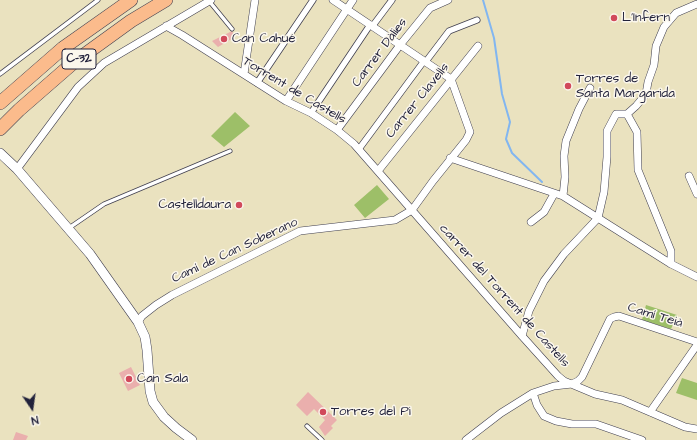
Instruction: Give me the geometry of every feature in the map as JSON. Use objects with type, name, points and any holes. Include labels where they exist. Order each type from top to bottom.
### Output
[{"type":"highway","name":"C-32","points":[[0,103],[63,48],[132,0]]},
{"type":"highway","name":"C-32","points":[[0,129],[18,110],[73,63],[131,21],[166,0]]},
{"type":"street","points":[[17,169],[78,87],[104,63],[210,0]]},
{"type":"street","points":[[244,74],[256,0]]},
{"type":"street","points":[[257,83],[313,0]]},
{"type":"street","points":[[333,0],[451,79]]},
{"type":"street","points":[[286,101],[353,0]]},
{"type":"street","points":[[311,113],[370,25],[374,24],[392,0]]},
{"type":"street","name":"Carrer Dàlies","points":[[338,130],[400,45],[430,8],[448,0]]},
{"type":"street","points":[[522,336],[530,311],[544,281],[564,254],[598,218],[604,192],[607,157],[607,131],[616,114],[627,114],[646,94],[648,82],[654,65],[656,46],[664,27],[676,13],[697,4]]},
{"type":"street","points":[[359,149],[424,61],[427,60],[449,31],[477,20]]},
{"type":"street","name":"Torrent de Castells","points":[[166,26],[286,101],[311,113],[338,130],[359,149],[412,210]]},
{"type":"street","name":"Carrer Clavells","points":[[378,171],[478,46]]},
{"type":"street","name":"Camí de Can Soberano","points":[[138,322],[142,316],[172,295],[300,231],[395,220],[412,210],[432,181],[466,140],[470,132],[451,79]]},
{"type":"street","points":[[562,196],[565,178],[564,156],[566,141],[579,109],[590,88]]},
{"type":"street","points":[[627,114],[637,132],[638,170],[671,251],[671,264]]},
{"type":"street","points":[[0,153],[17,169],[69,228],[90,254],[138,322],[145,337],[150,391],[154,402],[164,417],[192,440]]},
{"type":"street","points":[[450,158],[562,196],[671,264],[697,277]]},
{"type":"street","points":[[689,176],[697,194]]},
{"type":"street","points":[[531,222],[544,212],[554,194]]},
{"type":"street","name":"carrer del Torrent de Castells","points":[[412,210],[522,336],[564,381],[595,394],[622,400],[685,427],[697,429]]},
{"type":"street","name":"Camí Teià","points":[[572,384],[582,377],[610,319],[614,317],[619,316],[697,343]]},
{"type":"street","points":[[650,412],[697,343]]},
{"type":"street","points":[[466,440],[500,413],[533,393],[554,386],[572,384]]},
{"type":"street","points":[[533,393],[537,405],[544,416],[556,421],[572,424],[596,424],[642,440]]},
{"type":"lane","points":[[0,74],[98,0]]},
{"type":"lane","points":[[210,0],[232,29]]},
{"type":"lane","points":[[69,228],[104,204],[230,150]]},
{"type":"lane","points":[[307,426],[322,440]]},
{"type":"green space","points":[[235,112],[250,126],[224,147],[211,136]]},
{"type":"green space","points":[[377,185],[389,199],[365,218],[354,205]]},
{"type":"green space","points":[[646,305],[677,315],[671,329],[642,320]]},
{"type":"green space","points":[[682,378],[697,383],[697,400],[676,393]]},
{"type":"building","name":"Can Cahué","points":[[232,31],[235,37],[218,47],[212,41]]},
{"type":"building","name":"Can Sala","points":[[131,367],[140,385],[128,391],[119,373]]},
{"type":"building","name":"Torres del Pi","points":[[308,392],[337,420],[331,426],[333,428],[325,436],[319,427],[325,420],[314,409],[307,416],[296,405]]},
{"type":"building","points":[[16,432],[28,436],[26,440],[13,440]]},
{"type":"waterway","points":[[483,0],[494,38],[502,94],[510,122],[506,139],[512,153],[542,182]]},
{"type":"place","name":"L'Infern","points":[[614,18]]},
{"type":"place","name":"Can Cahué","points":[[224,39]]},
{"type":"place","name":"Torres de Santa Margarida","points":[[568,86]]},
{"type":"place","name":"Castelldaura","points":[[239,205]]},
{"type":"place","name":"Can Sala","points":[[129,379]]},
{"type":"place","name":"Torres del Pi","points":[[323,412]]}]
